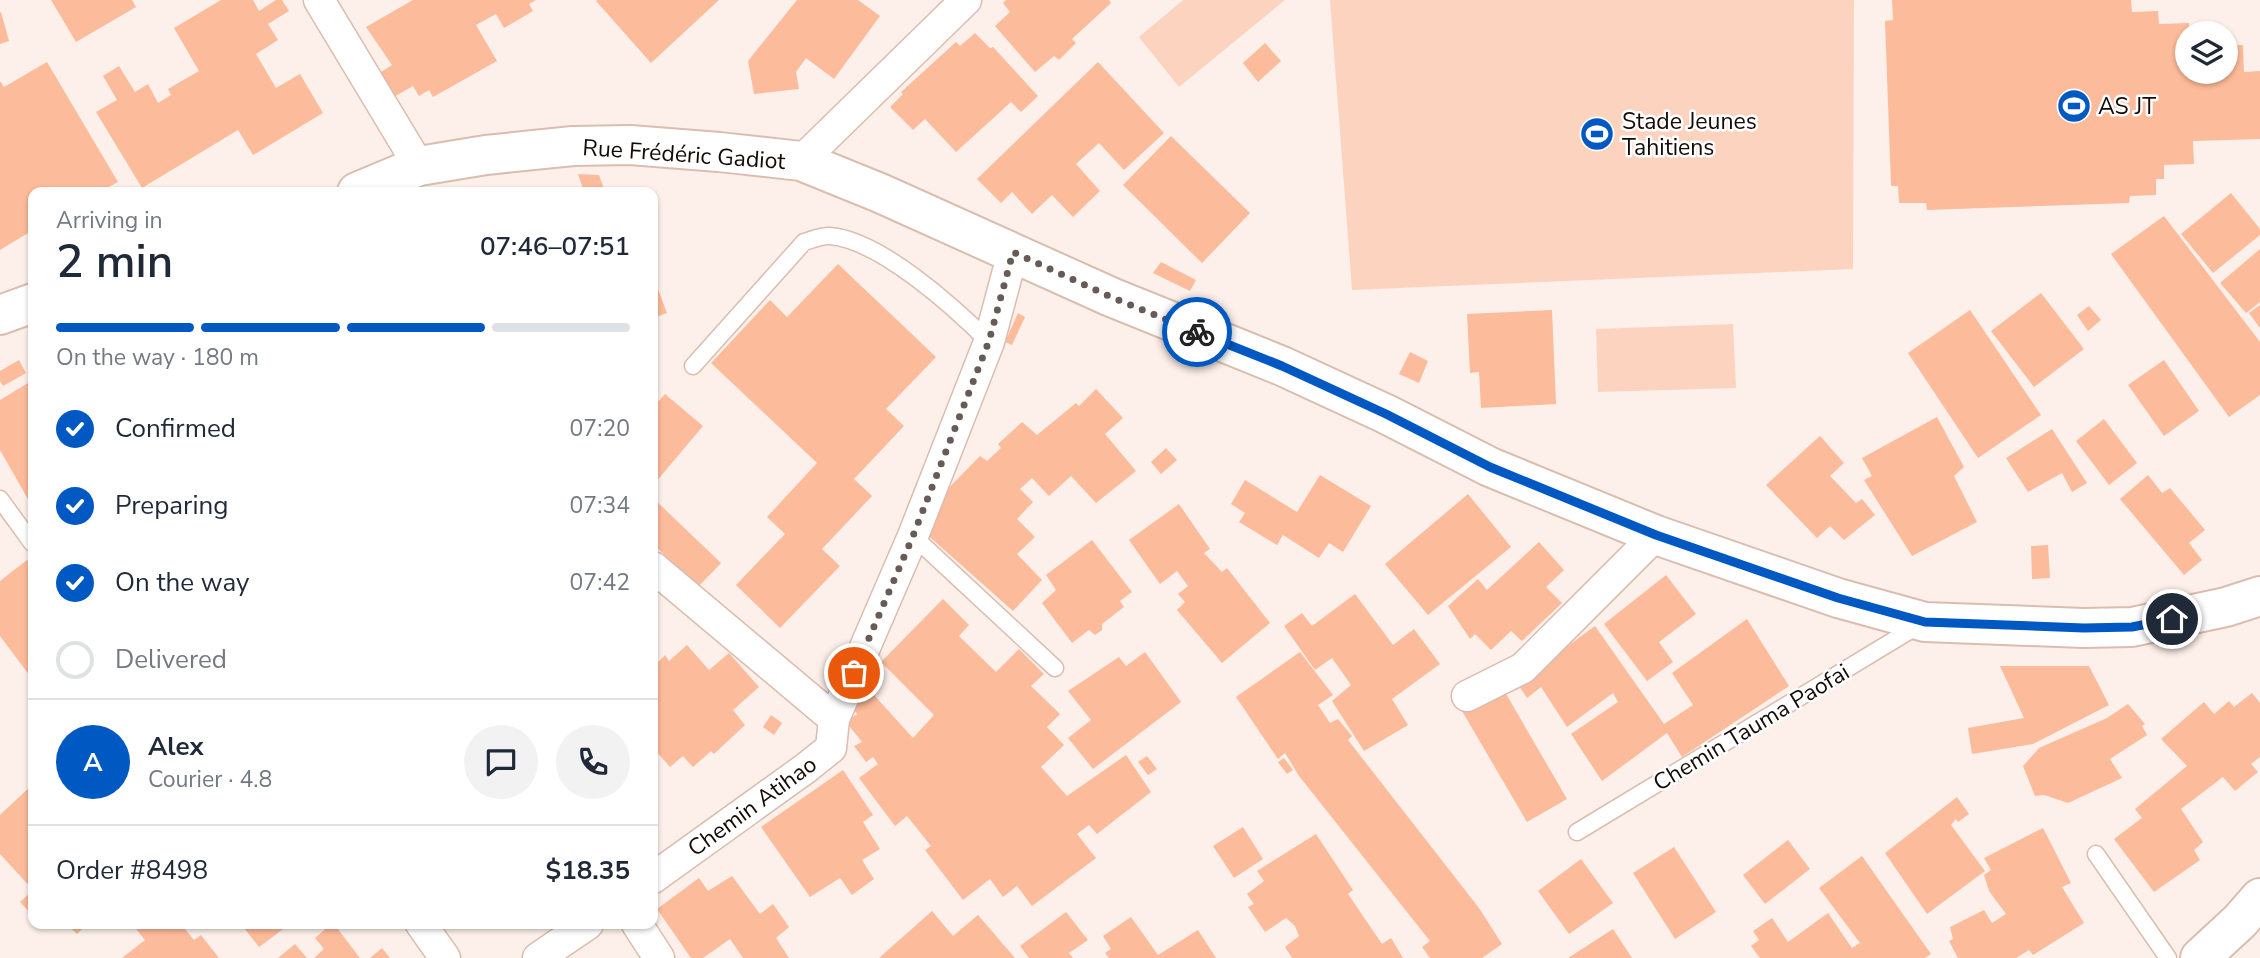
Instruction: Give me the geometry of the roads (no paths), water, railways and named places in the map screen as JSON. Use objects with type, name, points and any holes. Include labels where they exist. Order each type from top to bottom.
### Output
[{"type":"main road","name":"Rue Frédéric Gadiot","points":[[375,187],[419,166],[486,155],[573,146],[630,145],[801,161],[880,193],[1111,297],[1282,366],[1386,414],[1490,467],[1656,535],[1838,598],[1925,622],[2023,627],[2132,627],[2251,607]]},
{"type":"main road","points":[[0,314],[28,305]]},
{"type":"main road","points":[[2200,958],[2241,921],[2260,898]]},
{"type":"street","points":[[319,0],[419,166]]},
{"type":"street","points":[[801,161],[966,0]]},
{"type":"street","name":"Chemin Atihao","points":[[658,874],[831,748],[834,719],[913,536],[989,341],[1013,252]]},
{"type":"street","points":[[1467,696],[1523,668],[1656,535]]},
{"type":"street","points":[[658,571],[834,719]]},
{"type":"street","points":[[425,929],[445,958]]},
{"type":"street","points":[[538,958],[581,929]]},
{"type":"street","points":[[640,929],[659,958]]},
{"type":"lane","points":[[693,366],[804,242],[827,235],[848,240],[898,264],[964,317],[989,341]]},
{"type":"lane","points":[[0,499],[28,538]]},
{"type":"lane","points":[[913,536],[1055,667]]},
{"type":"lane","name":"Chemin Tauma Paofai","points":[[1577,832],[1925,622]]},
{"type":"lane","points":[[2096,855],[2168,958]]},
{"type":"place","name":"AS JT","points":[[2074,106]]},
{"type":"place","name":"Stade Jeunes Tahitiens","points":[[1597,134]]}]
